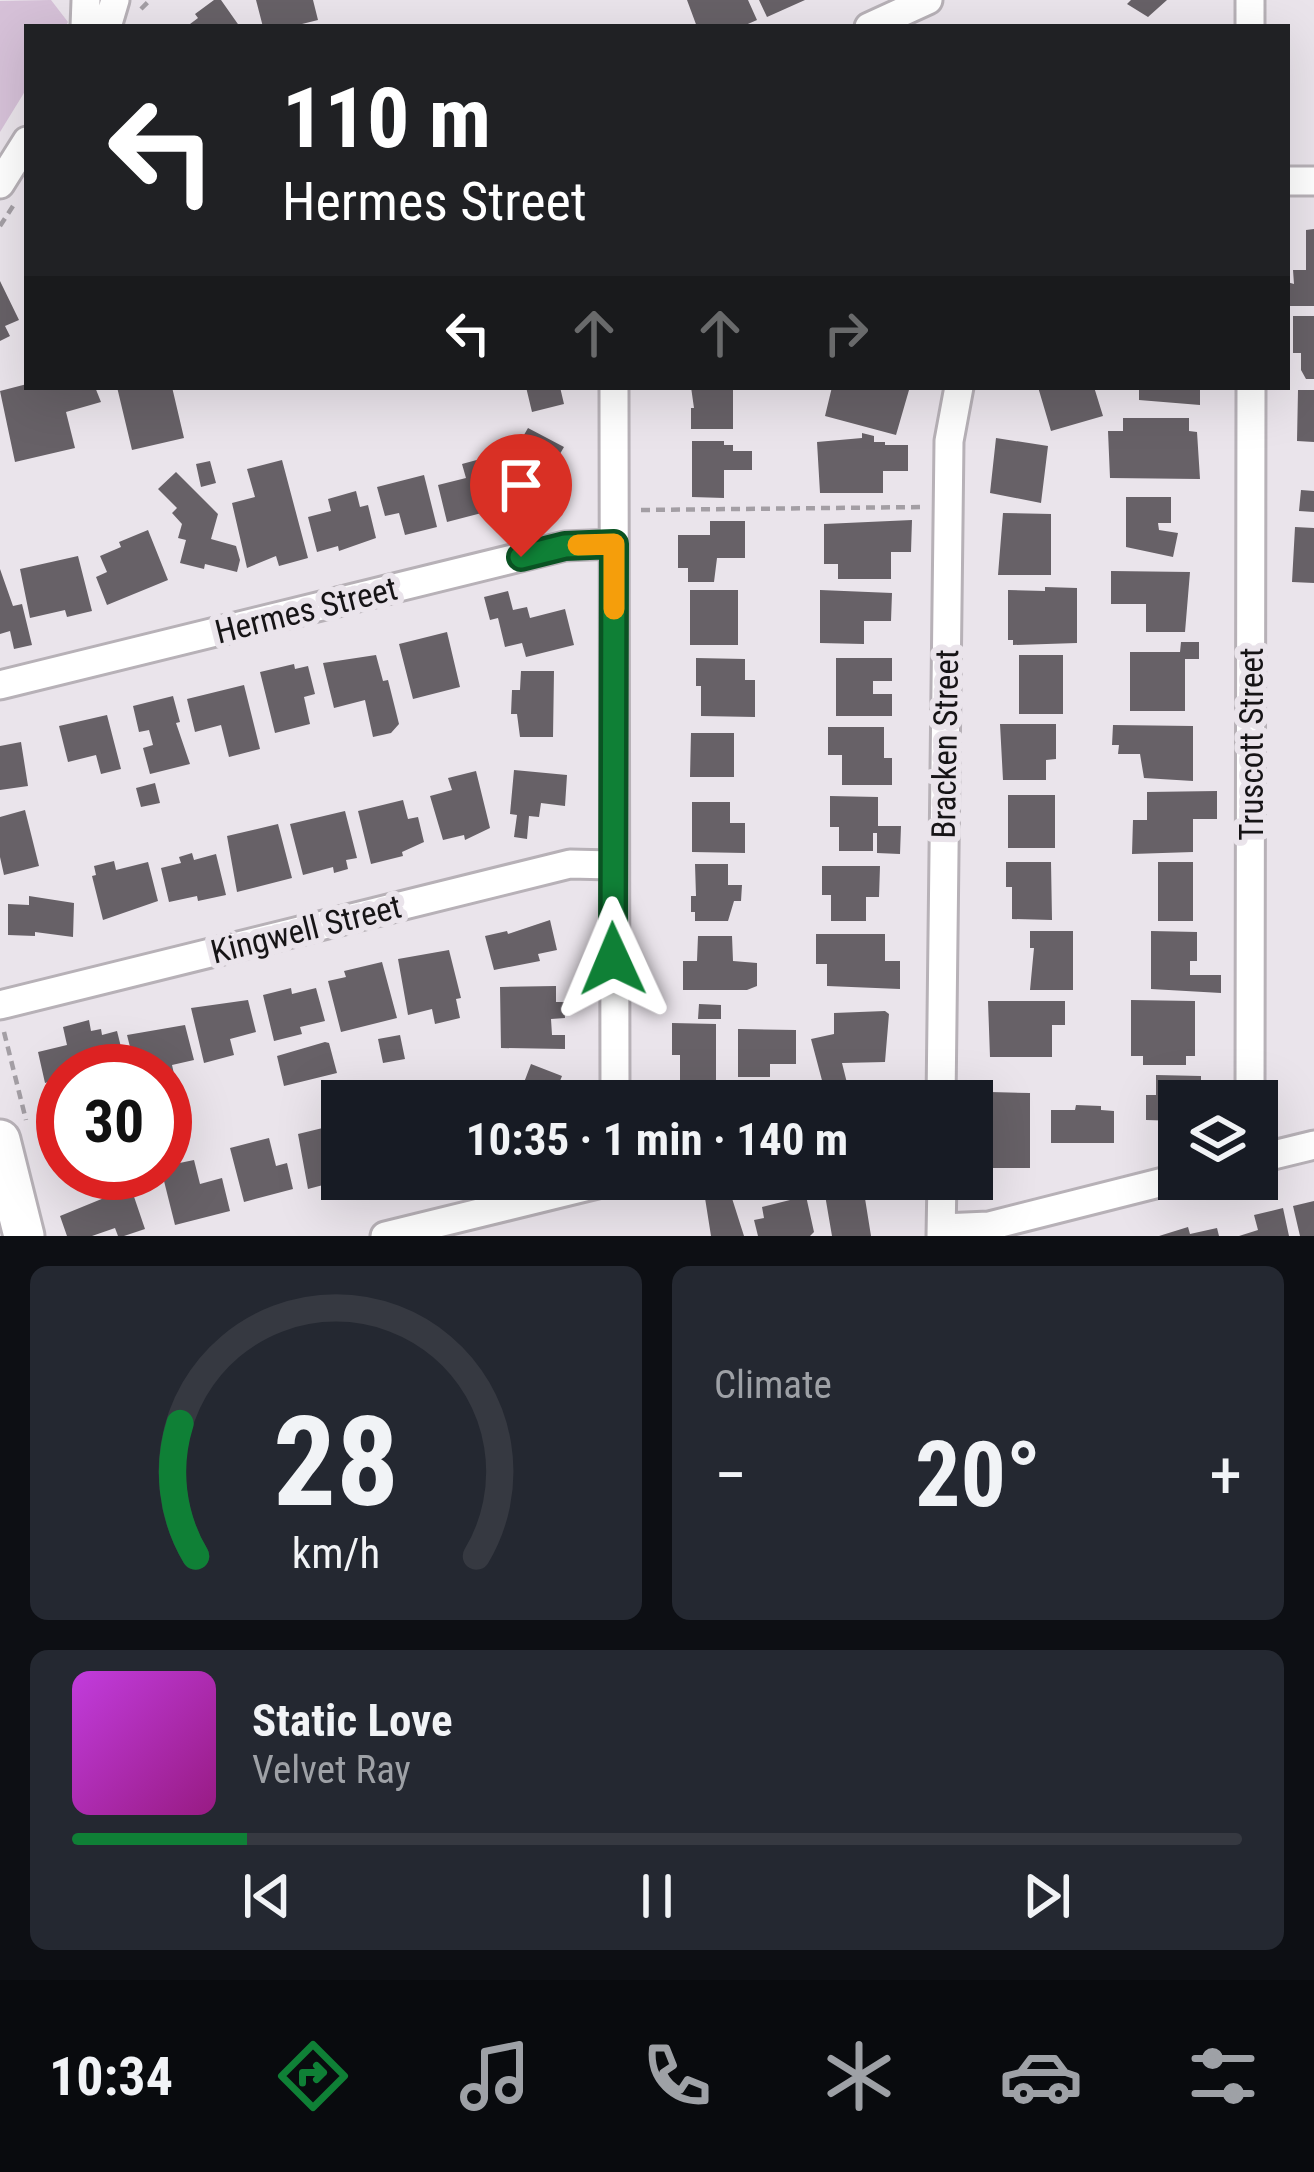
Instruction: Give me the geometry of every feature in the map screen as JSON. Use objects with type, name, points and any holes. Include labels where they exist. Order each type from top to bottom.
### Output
[{"type":"street","points":[[86,0],[109,14]]},
{"type":"street","points":[[876,24],[928,0]]},
{"type":"street","points":[[0,184],[24,146]]},
{"type":"street","points":[[614,390],[615,1080]]},
{"type":"street","name":"Bracken Street","points":[[941,1080],[949,441],[958,390]]},
{"type":"street","name":"Truscott Street","points":[[1250,1080],[1251,390]]},
{"type":"street","name":"Hermes Street","points":[[0,685],[565,546],[614,544]]},
{"type":"street","name":"Kingwell Street","points":[[0,1005],[570,864],[612,865]]},
{"type":"street","points":[[0,1140],[24,1236]]},
{"type":"street","points":[[1278,1151],[1314,1145]]},
{"type":"street","points":[[941,1200],[941,1232],[989,1226],[1158,1183]]},
{"type":"street","points":[[386,1236],[533,1200]]},
{"type":"path","points":[[627,510],[926,507]]},
{"type":"shaded area","points":[[51,0],[68,22],[24,24],[24,93],[0,132],[0,1]]},
{"type":"building","points":[[221,0],[238,24],[190,24],[198,18],[195,14]]},
{"type":"building","points":[[256,0],[313,0],[318,20],[262,24]]},
{"type":"building","points":[[687,0],[748,0],[757,20],[748,24],[696,24]]},
{"type":"building","points":[[759,0],[805,0],[767,17]]},
{"type":"building","points":[[1167,0],[1148,17],[1127,4]]},
{"type":"building","points":[[1314,229],[1314,306],[1290,306],[1293,270],[1306,270],[1306,230]]},
{"type":"building","points":[[0,281],[19,320],[5,326],[10,336],[0,341]]},
{"type":"building","points":[[1293,316],[1314,316],[1314,379],[1306,379],[1301,370],[1301,353],[1293,353]]},
{"type":"building","points":[[24,385],[24,390],[96,390],[101,402],[66,412],[75,448],[15,462],[0,391]]},
{"type":"building","points":[[118,390],[173,390],[184,438],[132,450]]},
{"type":"building","points":[[527,390],[561,390],[564,404],[532,412]]},
{"type":"building","points":[[691,390],[733,390],[733,429],[691,429]]},
{"type":"building","points":[[831,390],[909,390],[896,435],[825,416]]},
{"type":"building","points":[[1039,390],[1095,390],[1103,416],[1051,431]]},
{"type":"building","points":[[1139,390],[1200,390],[1200,405],[1139,400]]},
{"type":"building","points":[[1298,390],[1314,390],[1314,442],[1297,441]]},
{"type":"building","points":[[1123,418],[1189,418],[1189,431],[1197,432],[1200,479],[1110,478],[1108,431],[1123,431]]},
{"type":"building","points":[[528,428],[564,447],[551,469],[551,501],[517,501],[517,461],[523,451],[517,447]]},
{"type":"building","points":[[862,433],[885,445],[908,445],[908,471],[883,471],[883,493],[820,493],[817,442],[862,438]]},
{"type":"building","points":[[996,438],[1048,446],[1041,503],[990,493]]},
{"type":"building","points":[[692,441],[724,441],[724,445],[733,445],[733,451],[752,451],[752,470],[724,470],[724,498],[692,497]]},
{"type":"building","points":[[484,458],[497,509],[447,522],[438,485],[466,478],[462,464]]},
{"type":"building","points":[[282,460],[308,558],[279,566],[276,556],[247,568],[232,503],[255,497],[247,469]]},
{"type":"building","points":[[210,461],[216,483],[201,487],[196,464]]},
{"type":"building","points":[[176,472],[218,514],[211,539],[236,546],[237,572],[180,563],[186,540],[178,538],[182,524],[172,513],[177,508],[158,489]]},
{"type":"building","points":[[424,475],[437,527],[405,535],[399,513],[385,516],[377,487]]},
{"type":"building","points":[[1301,490],[1314,491],[1314,512],[1299,511]]},
{"type":"building","points":[[356,491],[360,507],[368,505],[376,538],[339,551],[338,546],[317,552],[308,517],[331,511],[328,499]]},
{"type":"building","points":[[1126,497],[1171,497],[1171,523],[1158,523],[1159,530],[1178,533],[1173,557],[1126,547]]},
{"type":"building","points":[[1003,513],[1051,514],[1051,575],[998,575]]},
{"type":"building","points":[[912,520],[911,552],[891,552],[891,579],[838,579],[838,564],[824,564],[824,524]]},
{"type":"building","points":[[710,521],[745,521],[745,558],[717,558],[714,582],[688,582],[688,568],[678,568],[678,535],[710,535]]},
{"type":"building","points":[[1295,527],[1314,528],[1314,583],[1292,582]]},
{"type":"building","points":[[148,530],[168,580],[107,605],[96,577],[107,572],[100,556]]},
{"type":"building","points":[[78,556],[92,611],[67,617],[65,610],[30,618],[20,569]]},
{"type":"building","points":[[0,569],[13,606],[22,604],[32,645],[14,649],[10,631],[0,634]]},
{"type":"building","points":[[1111,571],[1190,572],[1185,632],[1146,632],[1146,604],[1111,604]]},
{"type":"building","points":[[1045,587],[1077,588],[1077,643],[1013,645],[1008,640],[1008,590],[1045,591]]},
{"type":"building","points":[[690,590],[738,590],[738,645],[690,645]]},
{"type":"building","points":[[820,590],[892,593],[891,621],[864,621],[864,644],[820,643]]},
{"type":"building","points":[[508,591],[513,610],[527,607],[530,618],[565,609],[574,645],[526,657],[522,643],[505,647],[498,618],[490,620],[484,597]]},
{"type":"building","points":[[447,632],[460,687],[413,699],[399,644]]},
{"type":"building","points":[[1181,642],[1199,642],[1199,659],[1185,659],[1185,711],[1130,711],[1130,652],[1180,652]]},
{"type":"building","points":[[376,655],[399,724],[391,733],[373,737],[365,700],[334,708],[323,663]]},
{"type":"building","points":[[1019,655],[1063,655],[1063,714],[1019,714]]},
{"type":"building","points":[[696,658],[745,659],[745,680],[755,680],[755,717],[701,716]]},
{"type":"building","points":[[836,658],[892,658],[892,681],[873,681],[873,694],[892,694],[892,716],[836,716]]},
{"type":"building","points":[[294,664],[295,669],[308,666],[315,694],[304,697],[310,724],[275,733],[260,672]]},
{"type":"building","points":[[521,671],[554,671],[553,737],[520,737],[517,714],[511,714],[512,690],[520,690]]},
{"type":"building","points":[[244,685],[260,749],[229,757],[221,725],[195,732],[187,699]]},
{"type":"building","points":[[173,696],[180,722],[176,723],[190,764],[150,774],[143,748],[153,745],[149,730],[139,732],[133,706]]},
{"type":"building","points":[[107,715],[121,769],[101,774],[96,755],[68,762],[59,726]]},
{"type":"building","points":[[1000,724],[1056,724],[1056,759],[1046,760],[1046,780],[1003,780]]},
{"type":"building","points":[[1113,725],[1193,726],[1193,781],[1144,778],[1140,754],[1118,754],[1119,745],[1112,745]]},
{"type":"building","points":[[828,727],[884,727],[884,758],[892,758],[892,785],[842,785],[842,755],[828,755]]},
{"type":"building","points":[[691,733],[734,733],[734,777],[690,777]]},
{"type":"building","points":[[21,742],[28,786],[0,790],[0,746]]},
{"type":"building","points":[[514,770],[567,775],[565,806],[541,803],[539,817],[529,816],[527,839],[514,837],[517,815],[510,814]]},
{"type":"building","points":[[476,771],[490,828],[465,840],[464,835],[443,840],[430,796],[452,790],[448,778]]},
{"type":"building","points":[[155,783],[160,803],[141,807],[136,788]]},
{"type":"building","points":[[1217,791],[1217,819],[1193,819],[1193,852],[1132,854],[1133,820],[1147,820],[1147,792]]},
{"type":"building","points":[[1008,795],[1055,795],[1055,848],[1008,848]]},
{"type":"building","points":[[830,796],[878,797],[878,826],[901,826],[900,854],[877,853],[877,833],[873,833],[873,851],[839,851],[839,827],[830,827]]},
{"type":"building","points":[[403,800],[408,819],[418,817],[424,842],[402,852],[403,856],[371,864],[358,811]]},
{"type":"building","points":[[692,802],[730,802],[730,823],[745,823],[745,853],[692,852]]},
{"type":"building","points":[[25,810],[39,866],[4,875],[0,817]]},
{"type":"building","points":[[345,811],[357,858],[346,860],[348,869],[334,873],[333,867],[303,875],[290,824]]},
{"type":"building","points":[[278,824],[292,878],[237,892],[227,836]]},
{"type":"building","points":[[192,853],[194,860],[216,854],[226,895],[169,902],[161,868],[181,863],[179,857]]},
{"type":"building","points":[[114,861],[116,870],[148,862],[158,901],[103,920],[92,876],[96,875],[94,866]]},
{"type":"building","points":[[1006,862],[1051,862],[1052,920],[1012,919]]},
{"type":"building","points":[[1158,862],[1193,862],[1193,921],[1158,921]]},
{"type":"building","points":[[695,864],[728,864],[728,885],[742,885],[741,901],[734,901],[728,921],[695,921],[691,896],[696,896]]},
{"type":"building","points":[[822,866],[880,866],[879,897],[866,897],[866,921],[831,921],[831,895],[822,895]]},
{"type":"building","points":[[29,896],[74,903],[73,937],[35,932],[35,936],[8,935],[8,904],[29,905]]},
{"type":"building","points":[[550,920],[557,950],[538,954],[540,961],[494,970],[485,936]]},
{"type":"building","points":[[1030,931],[1073,931],[1073,990],[1030,990],[1034,948],[1030,948]]},
{"type":"building","points":[[1151,931],[1197,932],[1197,961],[1190,961],[1190,975],[1221,975],[1221,993],[1151,989]]},
{"type":"building","points":[[816,934],[885,934],[885,961],[900,961],[900,989],[827,986],[827,964],[816,964]]},
{"type":"building","points":[[698,936],[732,936],[733,961],[757,963],[757,986],[683,990],[683,961],[697,961]]},
{"type":"building","points":[[449,950],[461,998],[456,999],[460,1018],[435,1024],[432,1009],[408,1015],[398,959]]},
{"type":"building","points":[[382,962],[397,1018],[341,1032],[328,981],[346,977],[344,971]]},
{"type":"building","points":[[556,986],[556,1002],[564,1002],[565,1018],[551,1019],[552,1035],[565,1035],[565,1049],[501,1048],[500,987]]},
{"type":"building","points":[[291,988],[292,994],[316,988],[325,1021],[300,1027],[302,1034],[274,1041],[263,995]]},
{"type":"building","points":[[248,1000],[256,1032],[230,1039],[234,1055],[204,1063],[191,1008]]},
{"type":"building","points":[[1131,1000],[1195,1001],[1195,1056],[1186,1056],[1186,1065],[1143,1065],[1143,1056],[1131,1056]]},
{"type":"building","points":[[988,1001],[1065,1001],[1065,1025],[1052,1025],[1052,1057],[990,1057]]},
{"type":"building","points":[[699,1004],[721,1005],[721,1019],[698,1019]]},
{"type":"building","points":[[834,1013],[889,1014],[885,1062],[842,1063],[846,1080],[822,1080],[811,1039],[834,1034]]},
{"type":"building","points":[[89,1020],[91,1031],[101,1029],[102,1035],[117,1031],[120,1044],[67,1044],[63,1027]]},
{"type":"building","points":[[672,1023],[716,1024],[716,1080],[680,1080],[680,1055],[672,1055]]},
{"type":"building","points":[[185,1025],[190,1044],[129,1044],[127,1035]]},
{"type":"building","points":[[738,1029],[796,1030],[796,1064],[770,1064],[770,1077],[738,1077]]},
{"type":"building","points":[[400,1035],[405,1059],[383,1063],[378,1039]]},
{"type":"building","points":[[325,1042],[337,1073],[284,1086],[277,1056]]},
{"type":"building","points":[[531,1064],[562,1076],[560,1080],[525,1080]]},
{"type":"building","points":[[1156,1075],[1201,1076],[1201,1080],[1158,1080],[1158,1120],[1146,1120],[1146,1095],[1156,1095]]},
{"type":"building","points":[[993,1092],[1030,1093],[1030,1168],[993,1168]]},
{"type":"building","points":[[1076,1105],[1114,1111],[1114,1143],[1051,1143],[1051,1110],[1075,1110]]},
{"type":"building","points":[[321,1128],[321,1186],[308,1189],[298,1134]]},
{"type":"building","points":[[269,1138],[276,1166],[287,1163],[293,1189],[244,1202],[230,1148]]},
{"type":"building","points":[[192,1160],[200,1184],[222,1178],[230,1211],[175,1225],[169,1200],[192,1200]]},
{"type":"building","points":[[99,1200],[135,1200],[145,1229],[124,1236],[118,1236],[115,1228],[92,1236],[67,1236],[60,1216]]},
{"type":"building","points":[[705,1200],[733,1200],[744,1236],[711,1236]]},
{"type":"building","points":[[807,1200],[814,1232],[810,1236],[758,1236],[754,1220],[764,1218],[762,1207]]},
{"type":"building","points":[[826,1200],[865,1200],[871,1236],[832,1236]]},
{"type":"building","points":[[1314,1201],[1314,1236],[1300,1236],[1293,1206]]},
{"type":"building","points":[[1283,1208],[1289,1236],[1239,1236],[1258,1230],[1254,1215]]},
{"type":"building","points":[[1188,1227],[1190,1234],[1217,1228],[1219,1236],[1159,1236]]},
{"type":"slow traffic","points":[[578,545],[614,544],[614,609]]},
{"type":"route","points":[[521,557],[565,546],[614,544],[613,959]]}]
